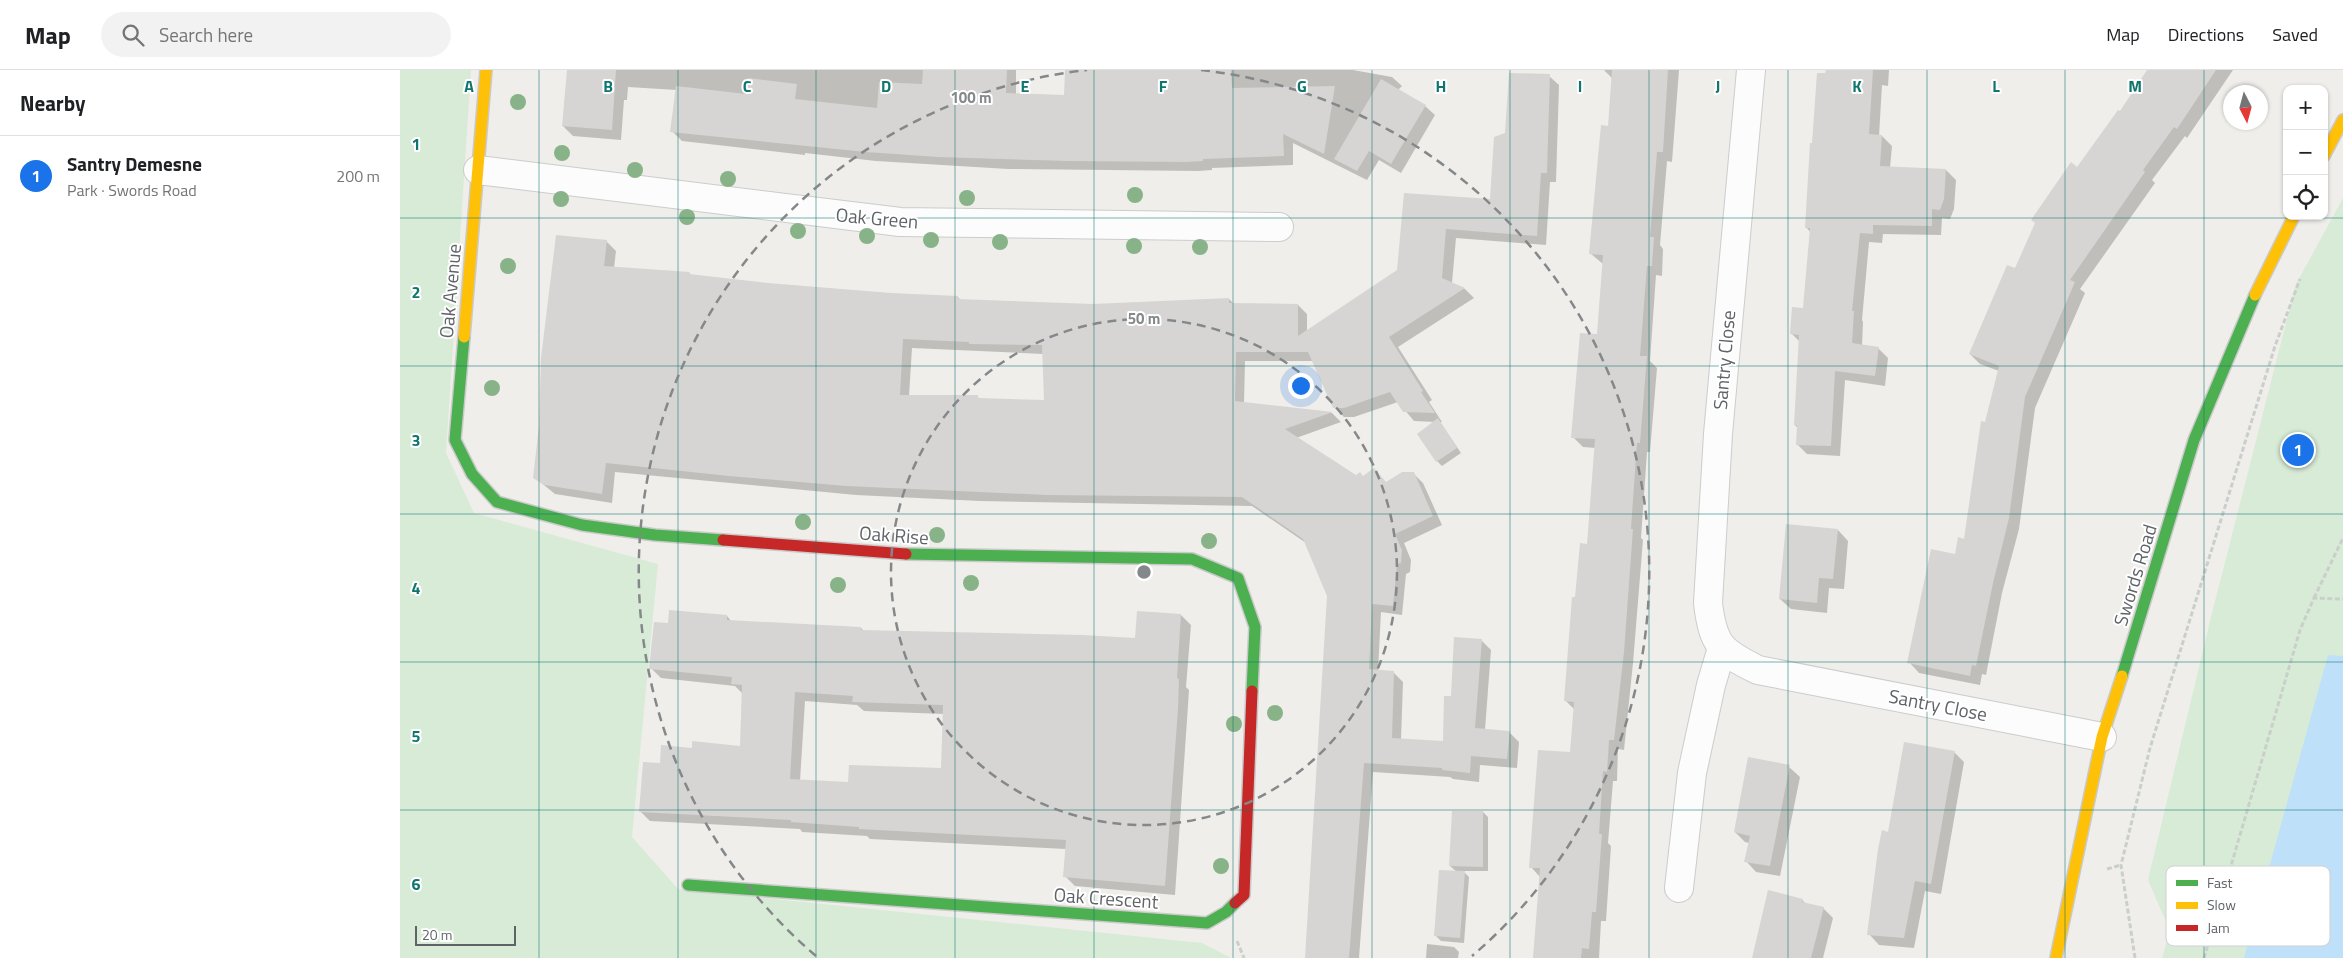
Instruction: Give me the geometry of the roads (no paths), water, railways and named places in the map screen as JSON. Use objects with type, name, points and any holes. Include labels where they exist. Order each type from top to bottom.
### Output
[{"type":"street","name":"Oak Avenue","points":[[486,70],[456,440],[472,474],[497,502]]},
{"type":"street","name":"Santry Close","points":[[1751,70],[1718,434],[1708,603],[1711,630],[1722,648],[1734,658],[1758,670],[2102,737]]},
{"type":"street","points":[[2328,148],[2343,120]]},
{"type":"street","name":"Oak Green","points":[[478,170],[900,222],[1279,227]]},
{"type":"street","name":"Swords Road","points":[[2056,958],[2102,737],[2146,601],[2194,440],[2260,284],[2292,220]]},
{"type":"street","name":"Oak Rise","points":[[497,502],[582,525],[655,535],[925,556],[1192,558],[1238,578],[1254,627]]},
{"type":"street","name":"Oak Crescent","points":[[688,884],[1207,923],[1226,912],[1244,894],[1254,627]]},
{"type":"street","points":[[1679,888],[1692,773],[1711,686],[1722,648]]},
{"type":"water","points":[[2328,655],[2343,656],[2343,958],[2244,958],[2247,946],[2330,946],[2330,866],[2270,866]]},
{"type":"place","name":"Santry Demesne","points":[[2298,450]]}]
